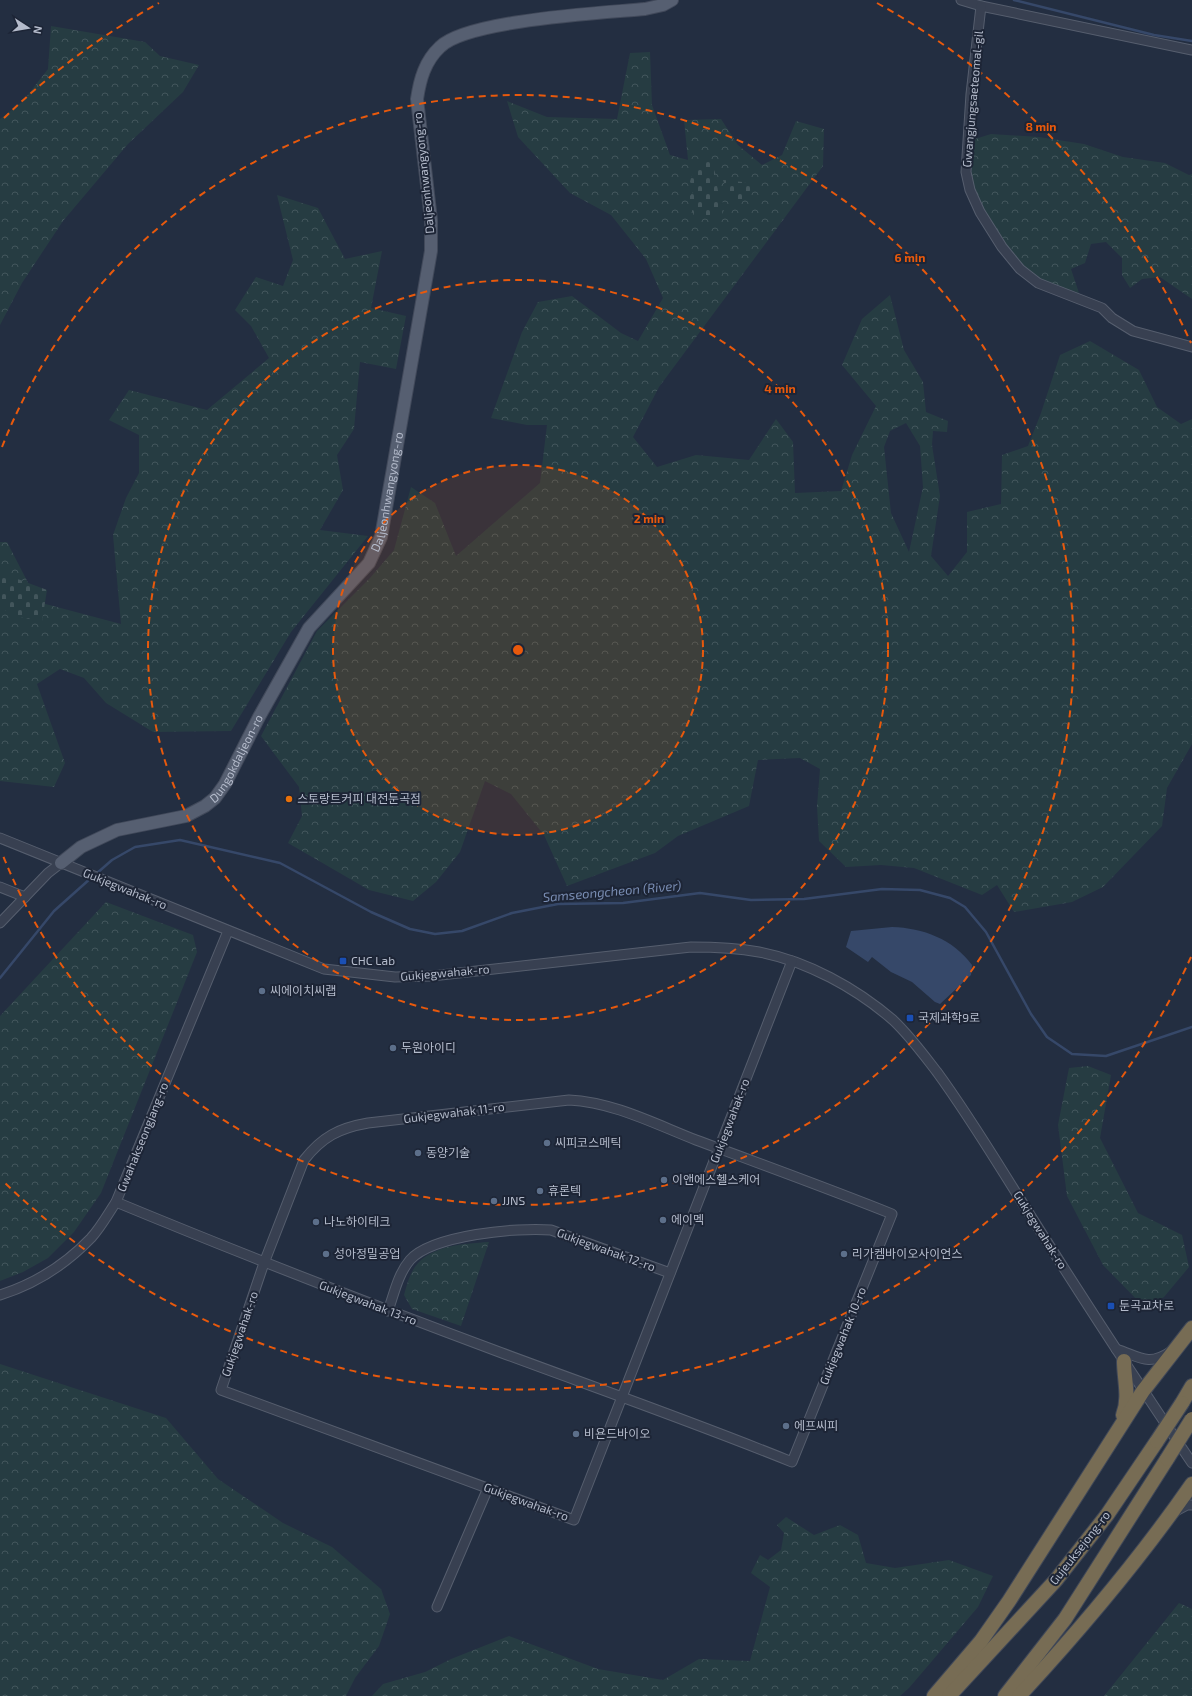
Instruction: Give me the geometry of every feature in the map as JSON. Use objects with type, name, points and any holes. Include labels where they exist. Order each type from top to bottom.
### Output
[{"type":"highway","points":[[934,1696],[982,1641],[1143,1391],[1192,1328]]},
{"type":"highway","points":[[1118,1430],[1126,1408],[1128,1395],[1124,1383],[1124,1361]]},
{"type":"highway","name":"Gujeuksejong-ro","points":[[949,1696],[1056,1580],[1107,1515],[1192,1386]]},
{"type":"highway","name":"Gujeuksejong-ro","points":[[1005,1696],[1065,1619],[1192,1419]]},
{"type":"highway","points":[[1019,1696],[1095,1611],[1172,1513],[1192,1484]]},
{"type":"main road","name":"Daljeonhwangyong-ro","points":[[354,579],[369,563],[381,538],[431,251],[431,220],[417,99],[420,80],[426,65],[441,46],[464,33],[500,25],[645,9],[663,5],[672,0]]},
{"type":"main road","name":"Dungokdaljeon-ro","points":[[61,863],[81,847],[117,830],[186,816],[205,806],[215,798],[225,784],[259,717],[309,628],[354,579]]},
{"type":"street","points":[[961,0],[981,6],[1192,50]]},
{"type":"street","name":"Gwangjungsaeteomal-gil","points":[[981,6],[970,94],[966,172],[970,190],[978,207],[1002,248],[1020,269],[1038,283],[1102,308],[1112,318],[1133,331],[1192,347]]},
{"type":"street","name":"Gukjegwahak-ro","points":[[0,838],[324,969],[395,977],[432,976],[691,947],[759,952],[792,961],[821,973],[859,995],[893,1020],[916,1044],[959,1102],[1092,1314],[1192,1463]]},
{"type":"street","points":[[0,923],[48,873],[61,863]]},
{"type":"street","points":[[0,886],[25,897]]},
{"type":"street","name":"Gwahakseongjang-ro","points":[[0,1295],[33,1281],[63,1262],[92,1237],[116,1202],[228,931]]},
{"type":"street","name":"Gukjegwahak-ro","points":[[264,1263],[221,1390],[574,1520],[792,961]]},
{"type":"street","name":"Gukjegwahak 11-ro","points":[[264,1263],[304,1160],[314,1146],[324,1138],[354,1125],[569,1100],[587,1101],[612,1108],[719,1148]]},
{"type":"street","name":"Gukjegwahak 10-ro","points":[[622,1398],[792,1462],[892,1214],[833,1190],[719,1148]]},
{"type":"street","name":"Gukjegwahak 13-ro","points":[[116,1202],[264,1263],[622,1398]]},
{"type":"street","name":"Gukjegwahak 12-ro","points":[[388,1311],[400,1277],[410,1260],[425,1248],[449,1240],[510,1230],[535,1228],[551,1230],[670,1274]]},
{"type":"street","points":[[1116,1349],[1140,1359],[1153,1361],[1178,1347]]},
{"type":"street","points":[[437,1607],[488,1488]]},
{"type":"street","points":[[1172,1513],[1187,1505],[1192,1505]]},
{"type":"green space","points":[[51,26],[145,42],[160,56],[199,65],[183,92],[128,144],[63,221],[22,283],[0,325],[0,119],[23,101],[48,69]]},
{"type":"green space","points":[[650,52],[652,105],[670,155],[688,160],[684,120],[721,119],[738,145],[762,165],[782,155],[796,121],[824,129],[823,166],[659,387],[633,437],[657,467],[696,455],[749,460],[776,419],[793,442],[795,493],[841,491],[852,455],[876,406],[842,365],[862,319],[890,295],[904,350],[923,382],[926,412],[948,421],[947,432],[933,431],[932,445],[940,496],[931,556],[948,576],[967,552],[967,512],[1001,504],[1002,455],[1028,446],[1041,413],[1060,355],[1090,341],[1139,370],[1157,407],[1181,424],[1192,419],[1192,744],[1167,788],[1162,826],[1103,887],[1072,902],[1014,912],[997,885],[982,895],[914,868],[881,865],[846,867],[819,841],[817,806],[820,769],[800,758],[758,760],[749,806],[678,836],[655,853],[567,886],[544,835],[511,794],[485,781],[460,852],[436,882],[413,901],[369,890],[288,843],[302,816],[299,787],[261,736],[317,631],[370,578],[394,550],[411,487],[435,503],[456,556],[540,483],[547,425],[527,425],[491,418],[522,332],[538,302],[572,296],[621,333],[638,341],[663,298],[646,259],[611,215],[570,193],[518,137],[507,101],[547,117],[617,119],[630,53]],"holes":[[[906,423],[920,446],[923,487],[909,552],[891,513],[884,447],[890,431]]]},
{"type":"green space","points":[[991,134],[1039,137],[1084,144],[1123,157],[1165,163],[1189,175],[1192,174],[1192,299],[1160,277],[1142,279],[1130,288],[1122,275],[1122,258],[1106,242],[1091,244],[1085,263],[1071,269],[1079,293],[1055,286],[1032,273],[1009,250],[989,220],[975,191],[971,169],[975,139]]},
{"type":"green space","points":[[708,157],[713,161],[718,191],[725,208],[721,216],[709,219],[694,216],[688,198],[696,189],[690,182],[692,174],[698,165]]},
{"type":"green space","points":[[723,180],[752,183],[752,188],[743,199],[736,200],[729,197]]},
{"type":"green space","points":[[277,195],[318,208],[345,259],[382,251],[371,308],[406,316],[396,369],[360,362],[354,429],[337,455],[343,490],[320,530],[368,536],[291,632],[231,731],[153,732],[106,703],[84,678],[60,669],[37,684],[65,763],[54,787],[0,781],[0,542],[7,542],[38,602],[121,624],[113,535],[126,498],[139,473],[139,435],[109,420],[129,390],[207,410],[269,358],[251,326],[235,310],[256,277],[283,286],[293,260]]},
{"type":"green space","points":[[7,575],[47,590],[42,621],[14,615],[4,610],[0,606],[0,577]]},
{"type":"green space","points":[[106,902],[193,935],[197,952],[101,1193],[74,1232],[48,1258],[23,1272],[0,1281],[0,1016]]},
{"type":"green space","points":[[1088,1066],[1111,1075],[1100,1138],[1138,1213],[1182,1235],[1189,1267],[1164,1297],[1146,1309],[1103,1265],[1067,1196],[1058,1125],[1069,1068]]},
{"type":"green space","points":[[489,1242],[461,1326],[412,1309],[404,1295],[411,1274],[417,1264],[425,1257],[434,1252],[456,1245]]},
{"type":"green space","points":[[0,1364],[166,1418],[218,1479],[283,1523],[332,1547],[381,1589],[390,1614],[379,1646],[355,1678],[346,1696],[0,1696]]},
{"type":"green space","points":[[786,1517],[814,1535],[840,1525],[858,1535],[866,1563],[895,1568],[949,1560],[993,1576],[978,1607],[909,1688],[900,1696],[372,1696],[383,1684],[425,1672],[451,1659],[509,1636],[598,1669],[663,1680],[699,1659],[750,1661],[770,1587],[751,1573],[760,1555],[768,1560],[781,1550],[784,1533],[777,1525]]},
{"type":"green space","points":[[1179,1603],[1192,1609],[1192,1696],[1104,1696]]},
{"type":"water","points":[[892,927],[926,933],[947,942],[956,948],[972,965],[971,975],[940,1004],[935,1002],[912,982],[891,972],[872,957],[868,962],[846,947],[851,931]]},
{"type":"waterway","points":[[1014,0],[1154,35],[1192,41]]},
{"type":"waterway","name":"Samseongcheon (River)","points":[[96,874],[112,860],[135,847],[180,840],[280,863],[371,912],[410,929],[435,934],[462,931],[512,913],[558,904],[623,903],[700,893],[751,900],[804,899],[882,889],[920,890],[950,898],[965,907],[986,932],[1031,1014],[1047,1037],[1072,1054],[1106,1056],[1192,1027]]},
{"type":"waterway","name":"Samseongcheon (River)","points":[[0,978],[54,911],[91,878]]},
{"type":"place","name":"스토랑트커피 대전둔곡점","points":[[289,799]]},
{"type":"place","name":"CHC Lab","points":[[343,961]]},
{"type":"place","name":"씨에이치씨랩","points":[[262,991]]},
{"type":"place","name":"국제과학9로","points":[[910,1018]]},
{"type":"place","name":"두원아이디","points":[[393,1048]]},
{"type":"place","name":"씨피코스메틱","points":[[547,1143]]},
{"type":"place","name":"동양기술","points":[[418,1153]]},
{"type":"place","name":"이앤에스헬스케어","points":[[664,1180]]},
{"type":"place","name":"휴론텍","points":[[540,1191]]},
{"type":"place","name":"JJNS","points":[[494,1201]]},
{"type":"place","name":"에이멕","points":[[663,1220]]},
{"type":"place","name":"나노하이테크","points":[[316,1222]]},
{"type":"place","name":"성아정밀공업","points":[[326,1254]]},
{"type":"place","name":"리가켐바이오사이언스","points":[[844,1254]]},
{"type":"place","name":"둔곡교차로","points":[[1111,1306]]},
{"type":"place","name":"에프씨피","points":[[786,1426]]},
{"type":"place","name":"비욘드바이오","points":[[576,1434]]}]
